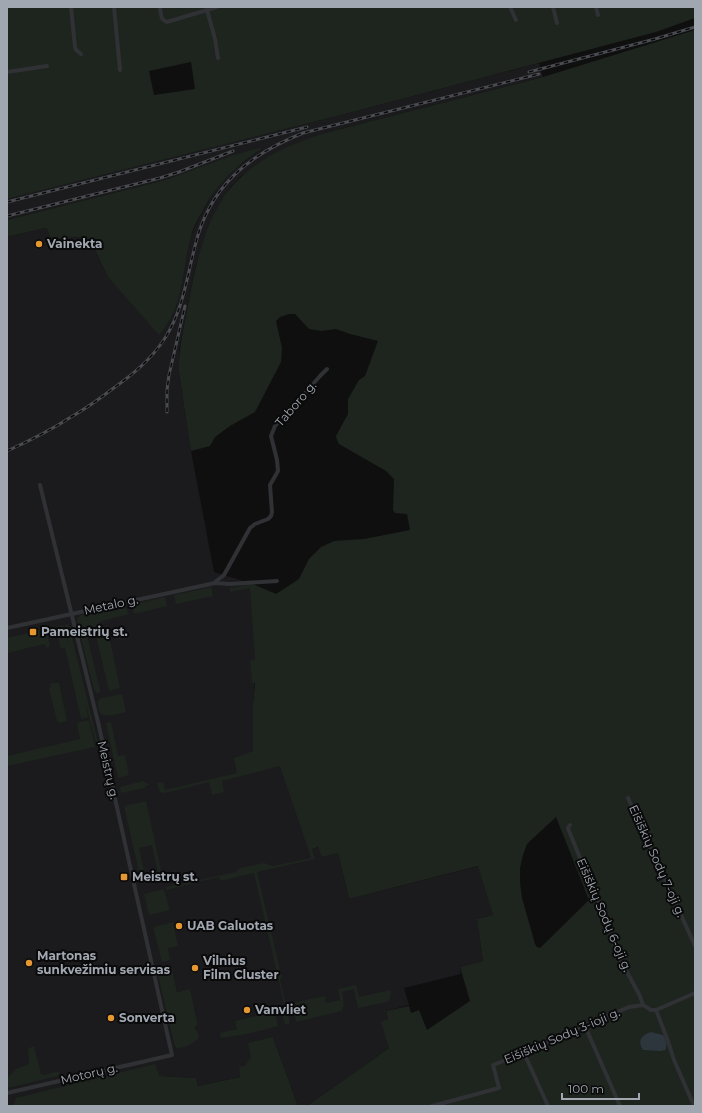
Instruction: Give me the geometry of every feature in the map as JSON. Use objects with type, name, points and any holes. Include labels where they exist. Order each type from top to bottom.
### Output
[{"type":"street","points":[[71,7],[75,47],[80,54]]},
{"type":"street","points":[[114,7],[120,70]]},
{"type":"street","points":[[160,7],[161,17],[167,22],[217,7]]},
{"type":"street","points":[[510,7],[516,20]]},
{"type":"street","points":[[553,7],[557,23]]},
{"type":"street","points":[[596,7],[598,15]]},
{"type":"street","points":[[207,10],[216,39],[218,58]]},
{"type":"street","points":[[7,72],[47,66]]},
{"type":"street","name":"Taboro g.","points":[[215,583],[224,576],[250,528],[271,516],[270,485],[278,471],[271,436],[275,426],[327,369]]},
{"type":"street","name":"Meistrų g.","points":[[40,486],[98,722],[172,1055]]},
{"type":"street","name":"Metalo g.","points":[[7,628],[215,583],[230,584],[277,581]]},
{"type":"street","name":"Eišiškių Sodų 7-oji g.","points":[[628,798],[695,946]]},
{"type":"street","name":"Eišiškių Sodų 6-oji g.","points":[[570,825],[568,828],[569,831],[621,961],[640,996],[643,1005]]},
{"type":"street","points":[[643,1005],[650,1010],[656,1010],[695,993]]},
{"type":"street","name":"Eišiškių Sodų 3-ioji g.","points":[[432,1106],[499,1088],[493,1065],[629,1007],[643,1005]]},
{"type":"street","points":[[656,1010],[674,1060],[694,1106]]},
{"type":"street","points":[[585,1026],[620,1106]]},
{"type":"street","points":[[524,1053],[548,1106]]},
{"type":"street","name":"Motorų g.","points":[[7,1093],[172,1055]]},
{"type":"shaded area","points":[[7,7],[695,7],[695,18],[656,32],[341,115],[7,199]],"holes":[[[191,62],[195,89],[154,95],[149,71]]]},
{"type":"shaded area","points":[[695,30],[695,1106],[307,1106],[389,1048],[381,1022],[388,1019],[386,1011],[409,1006],[411,1013],[419,1010],[427,1030],[470,1001],[460,967],[483,961],[477,919],[493,915],[478,866],[349,899],[338,853],[322,857],[318,847],[312,849],[315,859],[257,872],[282,978],[280,979],[290,1023],[285,1025],[281,1009],[285,1008],[254,873],[220,881],[219,877],[166,890],[166,887],[236,872],[240,868],[264,863],[273,866],[311,858],[280,766],[222,781],[224,792],[212,795],[209,782],[165,793],[160,792],[157,783],[163,782],[165,790],[237,773],[234,758],[253,751],[253,703],[255,683],[252,683],[250,661],[255,659],[250,588],[230,592],[230,588],[253,584],[276,594],[299,579],[309,559],[321,547],[334,541],[364,539],[410,530],[407,514],[395,513],[393,510],[394,479],[386,471],[339,444],[336,436],[348,414],[348,399],[359,380],[365,376],[378,341],[336,329],[321,331],[309,329],[295,314],[280,317],[276,321],[282,348],[281,362],[255,412],[230,426],[215,437],[210,446],[191,451],[179,376],[179,357],[198,258],[210,222],[228,191],[249,170],[269,156],[302,141],[325,133],[543,77]],"holes":[[[556,817],[589,900],[540,948],[537,947],[522,898],[520,868],[527,844]]]},
{"type":"shaded area","points":[[539,63],[543,77],[325,133],[255,166],[240,177],[230,188],[222,201],[208,229],[195,268],[179,350],[179,374],[191,451],[214,572],[253,584],[257,645],[253,703],[282,764],[312,849],[319,847],[338,853],[349,899],[479,866],[493,915],[477,919],[483,961],[460,967],[461,974],[404,988],[409,1005],[386,1011],[388,1019],[389,1048],[307,1106],[298,1106],[273,1037],[244,1066],[240,1077],[198,1086],[196,1078],[160,1076],[155,1065],[14,1103],[14,1106],[7,1106],[7,237],[45,228],[47,229],[50,237],[55,239],[79,237],[88,241],[96,252],[108,277],[163,330],[169,322],[180,292],[191,236],[200,216],[223,179],[235,168],[260,150],[245,152],[165,180],[7,220],[7,199],[341,115]],"holes":[[[172,966],[177,992],[190,990],[198,1025],[196,1025],[195,1029],[197,1030],[178,1048],[175,1047]]]},
{"type":"shaded area","points":[[260,148],[260,150],[242,163],[220,184],[194,227],[188,249],[178,301],[167,325],[159,335],[108,277],[96,252],[88,241],[79,237],[55,239],[50,237],[47,229],[45,228],[7,237],[7,220],[165,180],[234,155]]},
{"type":"shaded area","points":[[211,587],[213,596],[176,604],[174,595]]},
{"type":"shaded area","points":[[165,597],[167,606],[134,614],[132,605]]},
{"type":"shaded area","points":[[123,606],[129,614],[99,622],[101,632],[108,630],[120,688],[109,691],[94,627],[79,629],[77,619],[81,615]]},
{"type":"shaded area","points":[[67,624],[69,626],[99,746],[97,747],[85,702],[88,717],[81,719],[65,648],[60,648],[58,635],[48,637],[50,646],[46,648],[45,644],[7,653],[7,638],[63,625],[69,644],[65,625]]},
{"type":"shaded area","points":[[87,635],[100,690],[98,693],[94,690],[81,638],[82,636]]},
{"type":"shaded area","points":[[53,683],[59,683],[67,721],[59,723],[57,721],[49,689]]},
{"type":"shaded area","points":[[122,694],[126,712],[106,716],[100,712],[98,708],[98,701],[101,698]]},
{"type":"shaded area","points":[[89,720],[95,747],[7,766],[7,756],[80,739],[77,723]]},
{"type":"shaded area","points":[[111,722],[118,756],[125,755],[129,775],[118,778],[106,723]]},
{"type":"shaded area","points":[[143,781],[150,785],[145,786],[145,788],[121,793],[120,787]]},
{"type":"shaded area","points":[[146,801],[162,874],[176,871],[177,876],[162,880],[161,876],[150,879],[149,875],[158,872],[152,845],[139,848],[146,880],[141,881],[124,806]]},
{"type":"shaded area","points":[[164,889],[170,910],[149,915],[144,894]]},
{"type":"shaded area","points":[[173,922],[178,946],[168,948],[170,960],[162,962],[153,927]]},
{"type":"shaded area","points":[[169,965],[172,966],[177,992],[190,989],[198,1025],[196,1025],[195,1029],[197,1030],[199,1038],[189,1045],[180,1048],[176,1048],[174,1044],[157,971],[159,968]]},
{"type":"shaded area","points":[[356,985],[359,997],[390,990],[390,999],[387,1002],[358,1008],[354,989],[342,992],[344,1004],[342,1011],[296,1022],[292,1003],[325,996],[326,1003],[340,1000],[338,989]]},
{"type":"shaded area","points":[[275,1012],[278,1026],[247,1034],[221,1038],[220,1033],[237,1029],[235,1021]]},
{"type":"shaded area","points":[[651,1032],[663,1035],[666,1042],[665,1050],[643,1050],[640,1041],[642,1037]]},
{"type":"shaded area","points":[[273,1037],[298,1106],[14,1106],[16,1098],[155,1064],[160,1076],[196,1078],[198,1086],[240,1077],[239,1067],[244,1066],[251,1058],[248,1043]]},
{"type":"shaded area","points":[[34,1047],[41,1074],[44,1075],[58,1071],[60,1074],[58,1076],[8,1088],[7,1078],[16,1069],[29,1064],[28,1048]]},
{"type":"railway","points":[[529,72],[695,27]]},
{"type":"railway","points":[[7,451],[48,431],[91,404],[134,373],[160,346],[171,327],[180,305],[201,225],[221,190],[248,163],[283,142],[303,133],[539,74]]},
{"type":"railway","points":[[7,202],[307,127]]},
{"type":"railway","points":[[7,216],[160,178],[233,151]]},
{"type":"railway","points":[[167,412],[169,375],[185,306]]},
{"type":"place","name":"Vainekta","points":[[39,244]]},
{"type":"place","name":"Pameistrių st.","points":[[33,632]]},
{"type":"place","name":"Meistrų st.","points":[[124,877]]},
{"type":"place","name":"UAB Galuotas","points":[[179,926]]},
{"type":"place","name":"Martonas sunkvežimiu servisas","points":[[29,963]]},
{"type":"place","name":"Vilnius Film Cluster","points":[[195,968]]},
{"type":"place","name":"Vanvliet","points":[[247,1010]]},
{"type":"place","name":"Sonverta","points":[[111,1018]]}]
